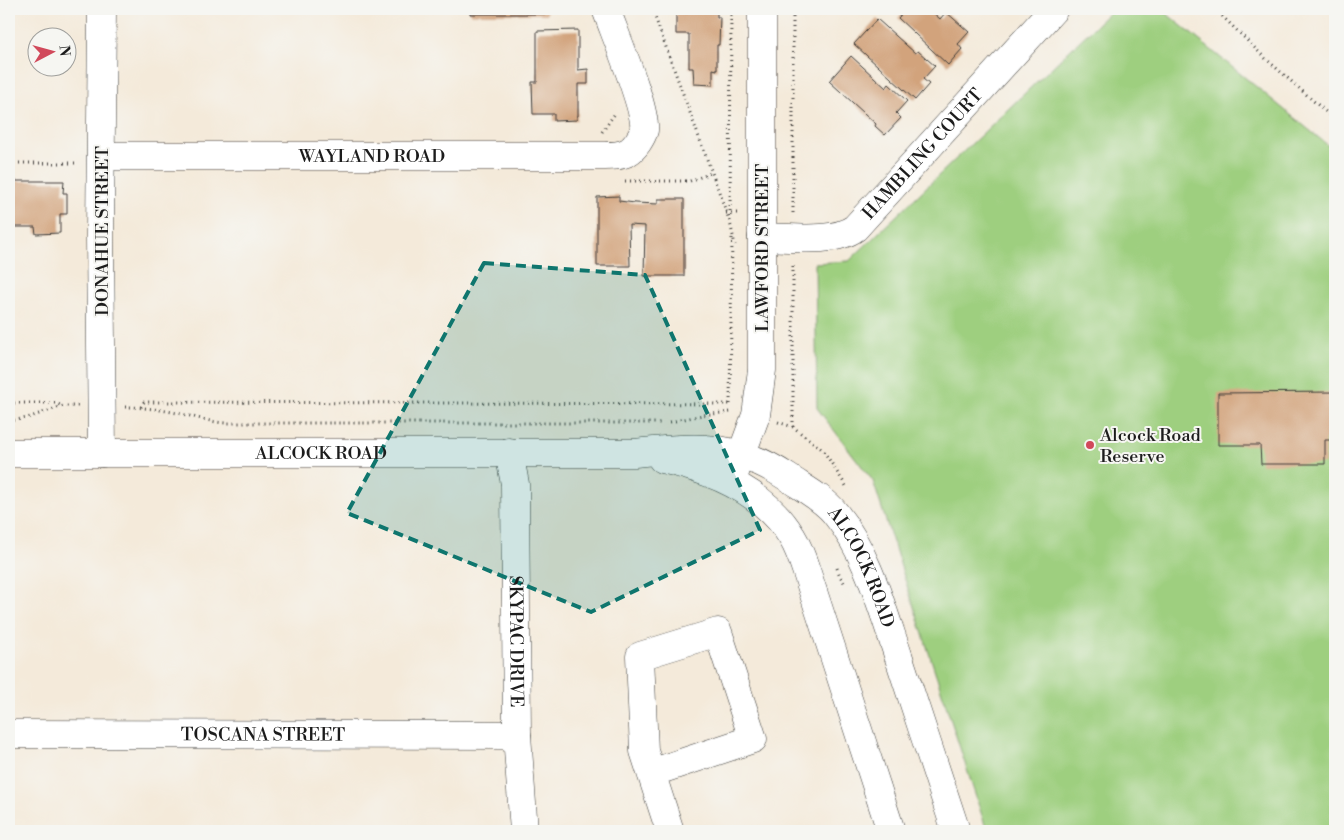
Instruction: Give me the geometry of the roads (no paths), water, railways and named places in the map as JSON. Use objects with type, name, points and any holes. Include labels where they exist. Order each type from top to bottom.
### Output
[{"type":"street","name":"DONAHUE STREET","points":[[102,9],[90,160],[100,235],[102,453]]},
{"type":"street","name":"WAYLAND ROAD","points":[[90,160],[615,156],[628,152],[638,142],[644,130],[643,112],[606,9]]},
{"type":"street","name":"LAWFORD STREET","points":[[731,482],[756,415],[761,387],[762,9]]},
{"type":"street","name":"HAMBLING COURT","points":[[762,237],[838,236],[848,233],[855,228],[1054,9]]},
{"type":"street","name":"ALCOCK ROAD","points":[[9,453],[634,453],[706,448],[742,455],[774,469],[824,502],[835,513],[852,538],[873,581],[956,831]]},
{"type":"street","name":"SKYPAC DRIVE","points":[[509,452],[515,484],[517,735],[524,831]]},
{"type":"street","name":"ALCOCK ROAD","points":[[634,453],[685,464],[713,473],[731,482],[761,502],[780,520],[792,536],[808,572],[891,831]]},
{"type":"street","points":[[651,774],[753,739],[718,632],[640,656],[644,751],[651,774],[670,831]]},
{"type":"street","name":"TOSCANA STREET","points":[[9,734],[517,735]]},
{"type":"place","name":"Alcock Road Reserve","points":[[1090,445]]}]
